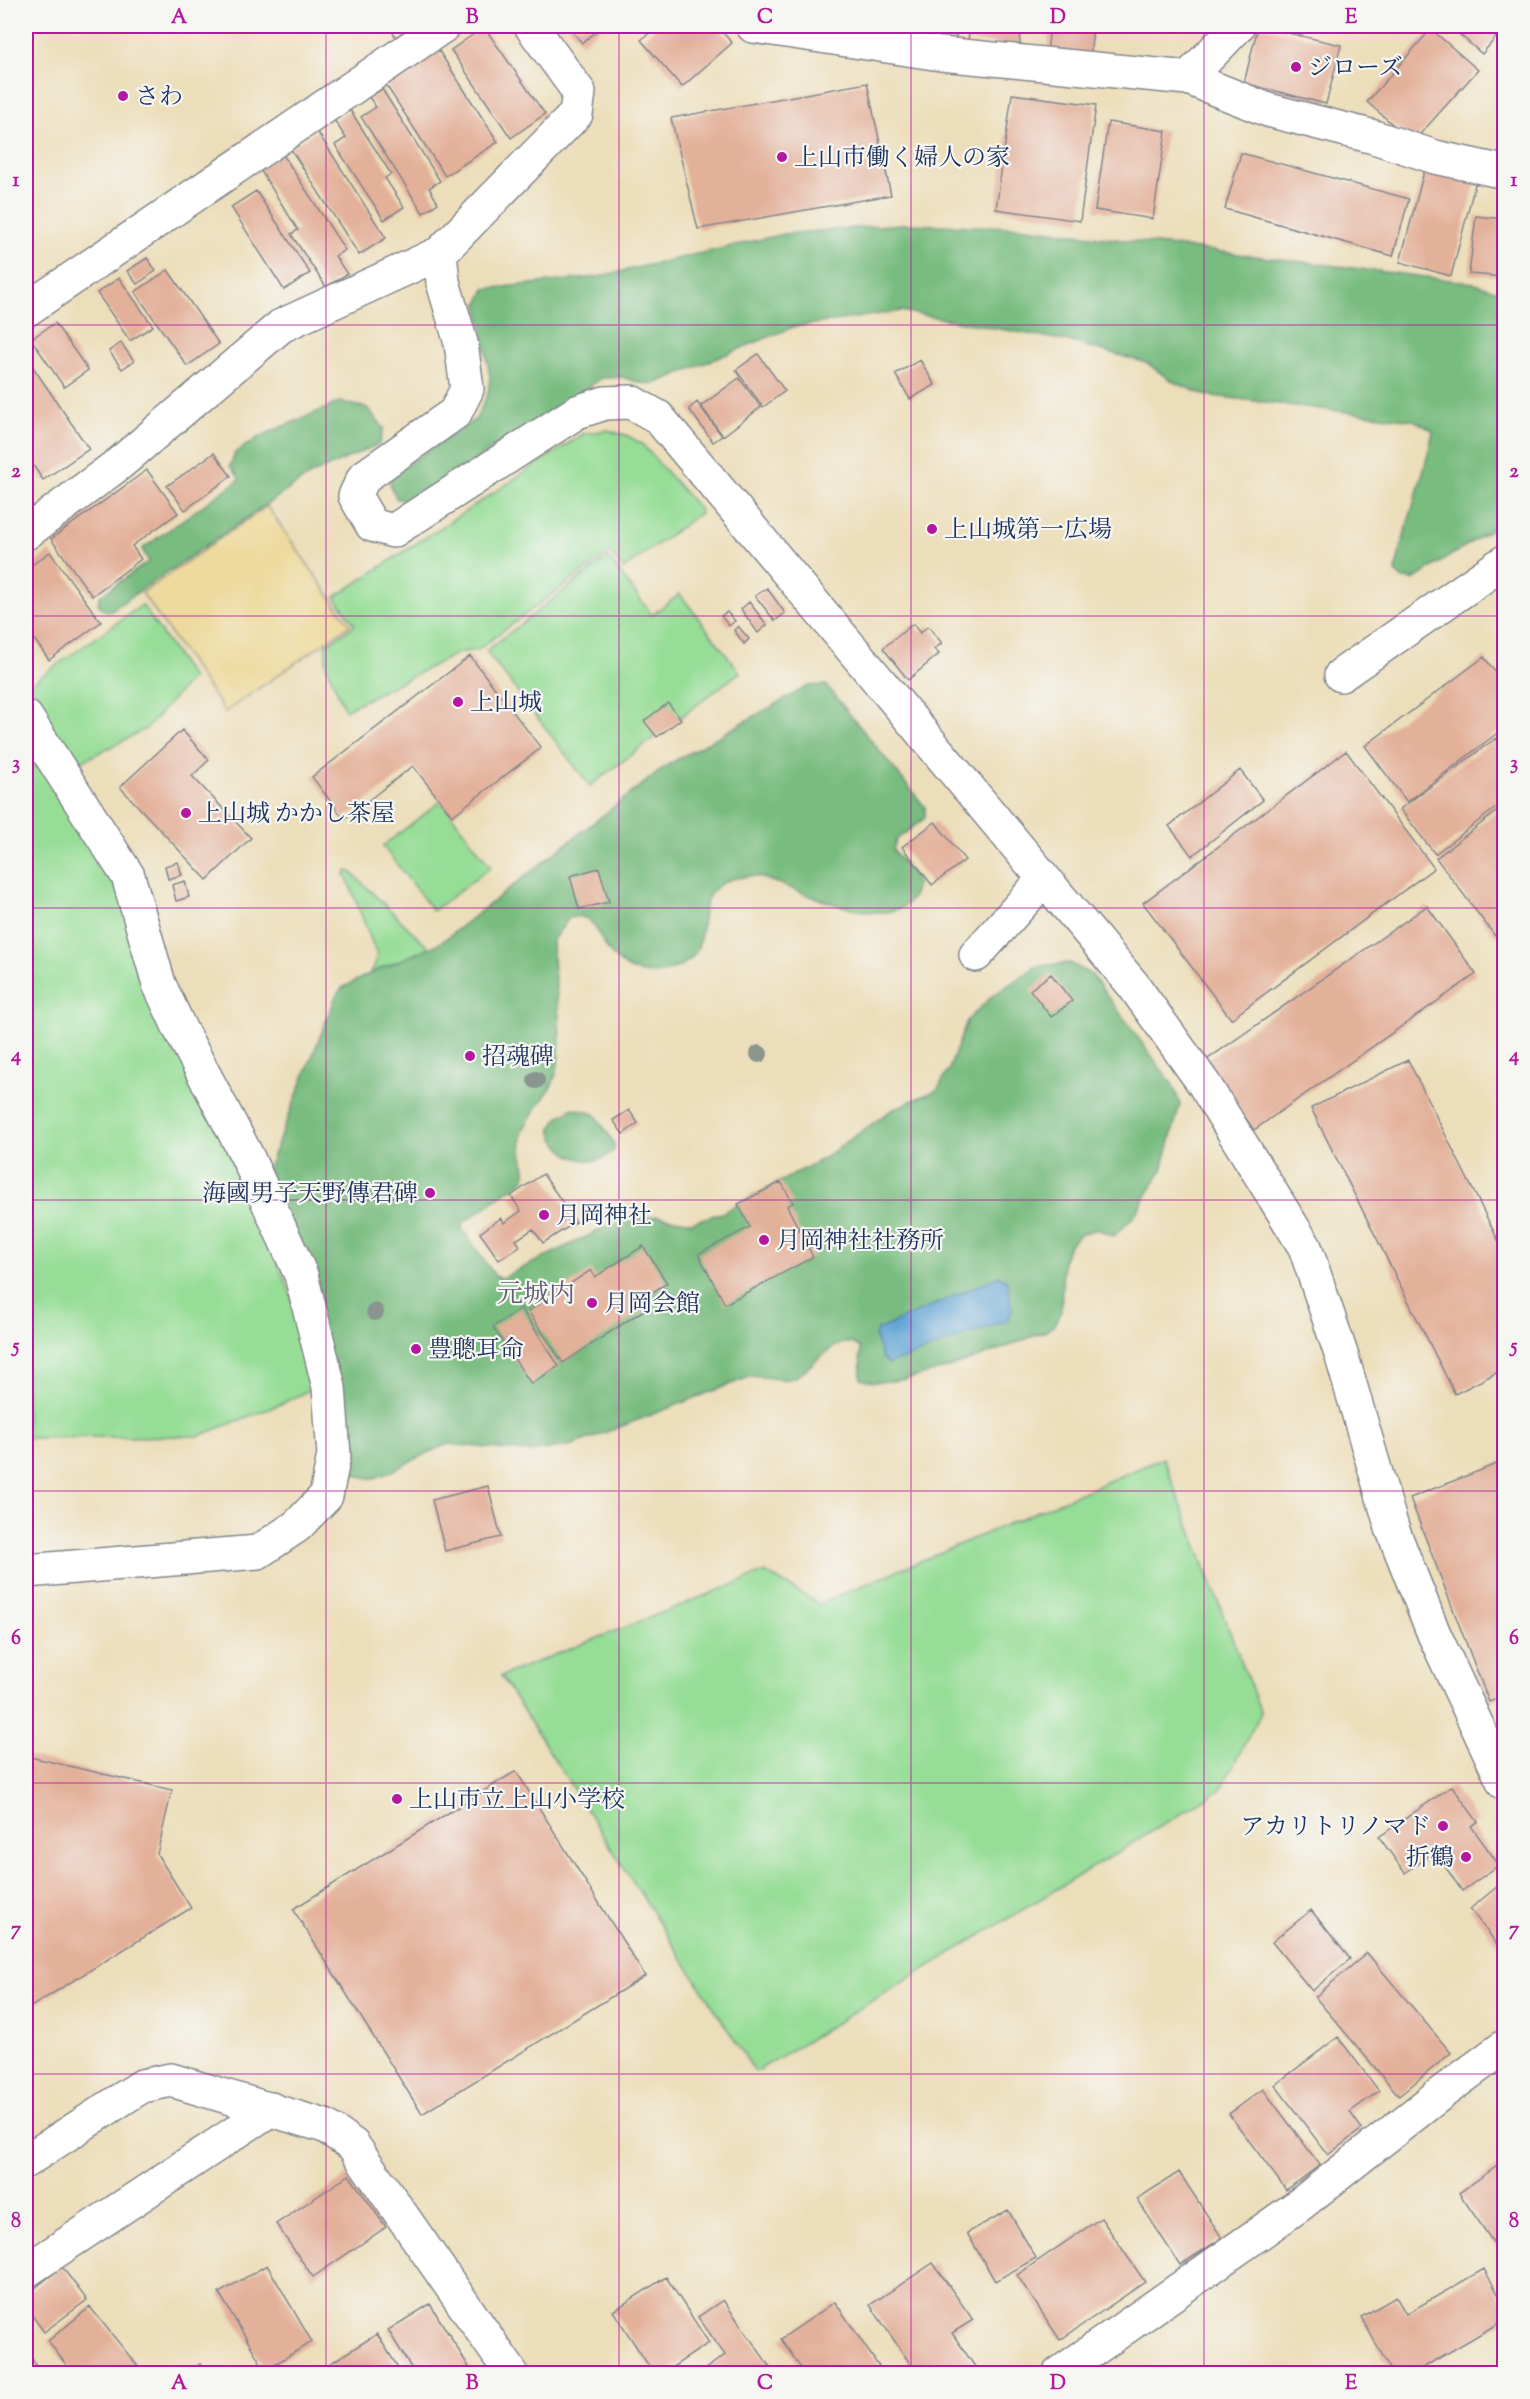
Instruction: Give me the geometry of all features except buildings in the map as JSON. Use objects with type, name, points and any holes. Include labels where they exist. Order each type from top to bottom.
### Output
[{"type":"lane","points":[[26,310],[443,26]]},
{"type":"lane","points":[[26,533],[120,463],[281,326],[440,253],[576,114],[579,92],[531,26]]},
{"type":"lane","points":[[753,26],[941,54],[1188,78],[1268,110],[1374,137],[1435,156],[1504,172]]},
{"type":"lane","points":[[1188,78],[1238,26]]},
{"type":"lane","points":[[440,253],[443,282],[461,343],[467,389],[455,413],[364,477],[355,496],[372,525],[393,531],[577,412],[605,403],[631,402],[658,417],[1134,986],[1204,1084],[1305,1247],[1342,1358],[1392,1528],[1434,1634],[1504,1783]]},
{"type":"lane","points":[[1341,675],[1504,562]]},
{"type":"lane","points":[[26,717],[128,876],[159,984],[180,1029],[248,1156],[301,1275],[329,1387],[334,1455],[326,1496],[297,1526],[258,1552],[26,1571]]},
{"type":"lane","points":[[976,955],[1044,879]]},
{"type":"lane","points":[[1079,2368],[1298,2206],[1444,2091],[1504,2047]]},
{"type":"lane","points":[[26,2161],[141,2086],[171,2080],[325,2126],[353,2145],[512,2373]]},
{"type":"lane","points":[[26,2271],[271,2109]]},
{"type":"green space","points":[[900,224],[1018,227],[1474,283],[1504,293],[1504,521],[1413,580],[1403,579],[1395,572],[1433,431],[1414,420],[1204,395],[1170,380],[1147,363],[1072,342],[901,311],[793,327],[654,384],[640,383],[622,377],[602,378],[411,501],[397,499],[390,486],[393,474],[476,419],[488,393],[490,377],[478,304],[485,289],[597,277],[784,234]]},
{"type":"green space","points":[[340,402],[367,408],[384,428],[379,444],[310,475],[110,611],[104,610],[98,604],[100,596],[149,561],[142,549],[240,479],[230,466],[235,453],[261,436]]},
{"type":"green space","points":[[607,430],[628,436],[642,444],[699,509],[700,513],[623,569],[610,552],[477,650],[458,653],[345,710],[326,665],[326,645],[355,625],[335,597],[583,434]]},
{"type":"green space","points":[[608,557],[652,615],[680,594],[740,672],[590,786],[486,651]]},
{"type":"green space","points":[[142,605],[192,678],[146,729],[73,766],[26,687]]},
{"type":"green space","points":[[826,685],[925,807],[925,818],[896,840],[893,850],[917,880],[911,899],[898,909],[880,912],[858,910],[812,897],[757,876],[727,881],[713,890],[706,902],[699,945],[692,958],[667,972],[651,974],[626,967],[619,962],[587,919],[580,916],[569,918],[552,941],[560,1037],[557,1069],[551,1086],[528,1121],[522,1135],[525,1179],[463,1223],[462,1229],[495,1276],[502,1278],[606,1227],[657,1216],[692,1222],[722,1213],[824,1158],[893,1109],[937,1090],[949,1069],[967,1021],[992,996],[1037,966],[1070,963],[1092,975],[1173,1085],[1180,1104],[1162,1170],[1134,1216],[1114,1236],[1097,1229],[1081,1234],[1069,1245],[1063,1262],[1061,1311],[1054,1325],[1046,1331],[953,1366],[900,1380],[878,1382],[861,1379],[860,1348],[852,1343],[844,1343],[827,1351],[791,1378],[749,1377],[573,1445],[528,1452],[450,1444],[378,1477],[364,1477],[344,1468],[268,1168],[336,996],[342,988],[369,974],[440,943],[666,766],[808,686]]},
{"type":"green space","points":[[26,741],[114,875],[232,1160],[290,1292],[315,1387],[283,1403],[199,1436],[26,1438]]},
{"type":"green space","points":[[441,801],[491,867],[433,911],[383,846]]},
{"type":"green space","points":[[351,872],[429,948],[369,974],[374,967],[377,955],[345,873]]},
{"type":"green space","points":[[573,1108],[595,1114],[614,1143],[614,1150],[605,1157],[586,1160],[568,1154],[560,1147],[551,1128],[559,1117]]},
{"type":"green space","points":[[1163,1458],[1261,1713],[1220,1790],[755,2072],[501,1676],[765,1572],[819,1604]]},
{"type":"sand","points":[[267,506],[350,625],[225,712],[142,593]]},
{"type":"water","points":[[999,1276],[1007,1280],[1012,1310],[1008,1320],[889,1364],[882,1358],[875,1336],[877,1330]]},
{"type":"place","name":"ジローズ","points":[[1296,67]]},
{"type":"place","name":"さわ","points":[[123,96]]},
{"type":"place","name":"上山市働く婦人の家","points":[[782,157]]},
{"type":"place","name":"上山城第一広場","points":[[932,529]]},
{"type":"place","name":"上山城","points":[[458,702]]},
{"type":"place","name":"上山城 かかし茶屋","points":[[186,813]]},
{"type":"place","name":"招魂碑","points":[[470,1056]]},
{"type":"place","name":"海國男子天野傳君碑","points":[[430,1193]]},
{"type":"place","name":"月岡神社","points":[[544,1215]]},
{"type":"place","name":"月岡神社社務所","points":[[764,1240]]},
{"type":"place","name":"月岡会館","points":[[592,1303]]},
{"type":"place","name":"豊聰耳命","points":[[416,1349]]},
{"type":"place","name":"上山市立上山小学校","points":[[397,1799]]},
{"type":"place","name":"アカリトリノマド","points":[[1443,1826]]},
{"type":"place","name":"折鶴","points":[[1466,1857]]},
{"type":"district","name":"元城内","points":[[536,1293]]}]
